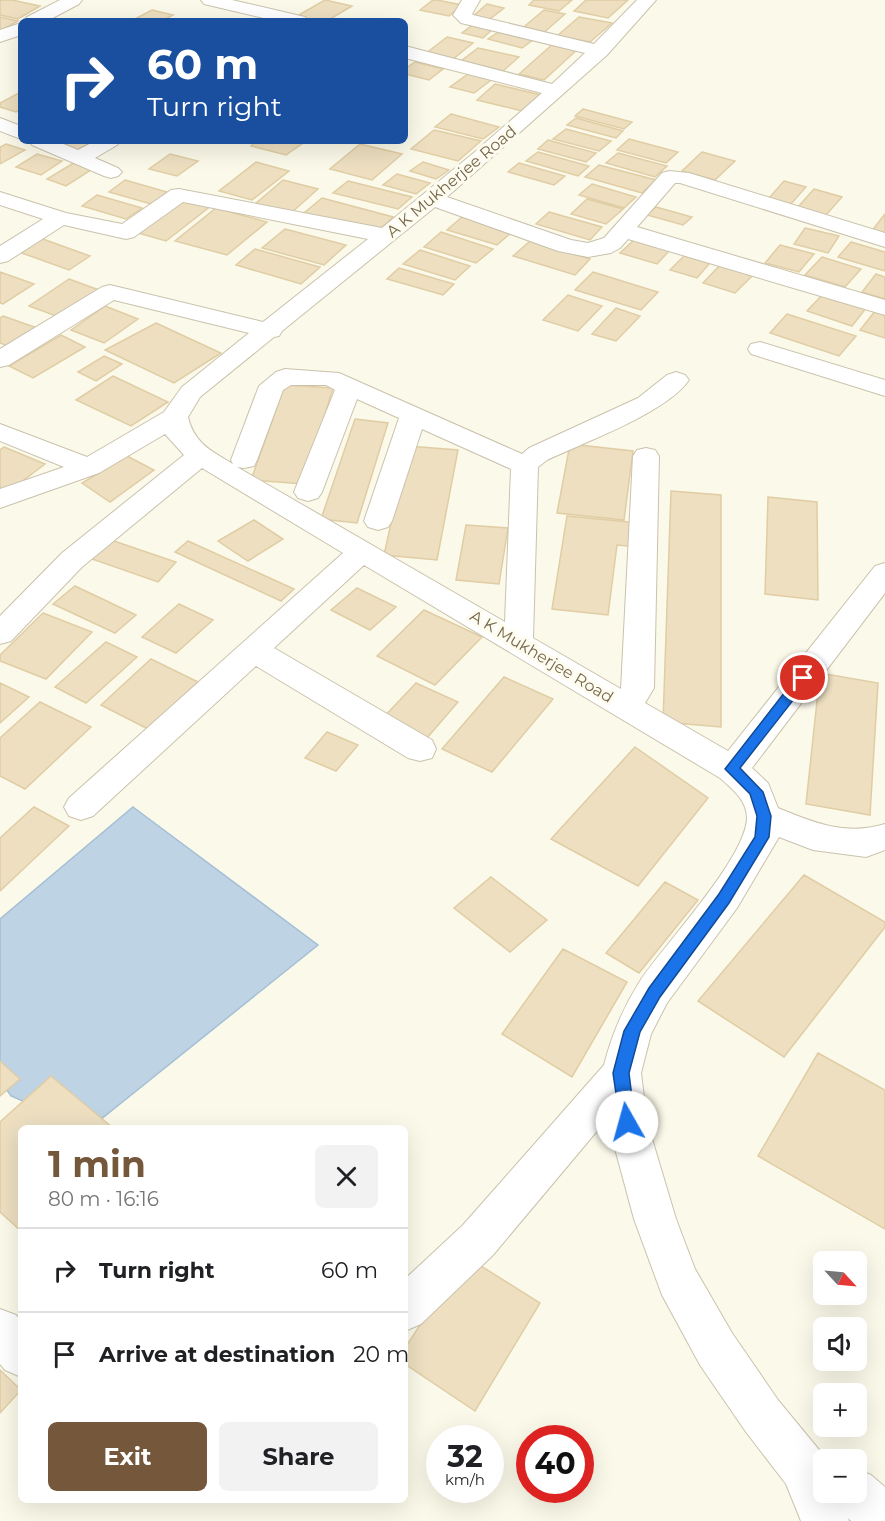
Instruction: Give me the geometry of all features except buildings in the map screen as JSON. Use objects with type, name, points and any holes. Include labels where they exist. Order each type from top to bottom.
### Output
[{"type":"street","points":[[39,18],[73,0]]},
{"type":"street","points":[[210,0],[286,18]]},
{"type":"street","name":"A K Mukherjee Road","points":[[647,0],[600,51],[557,91],[431,199],[270,331],[191,392],[183,401],[175,417],[179,435],[200,456],[732,769],[756,792],[764,816]]},
{"type":"street","points":[[463,1],[462,15],[468,19],[600,51]]},
{"type":"street","points":[[0,37],[18,29]]},
{"type":"street","points":[[408,53],[557,91]]},
{"type":"street","points":[[46,144],[111,172]]},
{"type":"street","points":[[78,158],[104,144]]},
{"type":"street","points":[[431,199],[566,246],[588,250],[603,248],[612,243],[669,177],[682,177],[885,240]]},
{"type":"street","points":[[0,198],[61,218],[126,232],[179,195],[386,236]]},
{"type":"street","points":[[0,256],[61,218]]},
{"type":"street","points":[[622,230],[885,308]]},
{"type":"street","points":[[2,356],[110,292],[270,331]]},
{"type":"street","points":[[760,349],[885,388]]},
{"type":"street","points":[[234,358],[285,377],[330,378],[525,465]]},
{"type":"street","points":[[244,460],[273,386],[285,377]]},
{"type":"street","points":[[517,642],[520,627],[525,465],[538,454],[647,403],[676,380]]},
{"type":"street","points":[[308,492],[349,387]]},
{"type":"street","points":[[378,522],[413,415]]},
{"type":"street","points":[[0,499],[89,467],[175,417]]},
{"type":"street","points":[[0,432],[89,467]]},
{"type":"street","points":[[0,634],[72,560],[200,456]]},
{"type":"street","points":[[626,707],[639,688],[646,456]]},
{"type":"street","points":[[81,807],[363,550]]},
{"type":"street","points":[[732,769],[885,573]]},
{"type":"street","points":[[253,650],[420,749]]},
{"type":"street","points":[[825,1521],[803,1468],[762,1416],[716,1349],[677,1280],[655,1219],[627,1122],[621,1073],[632,1031],[654,992],[745,867],[762,837],[764,816],[813,837],[879,848]]},
{"type":"street","points":[[408,1306],[478,1240],[621,1073]]},
{"type":"street","points":[[0,1331],[18,1351]]},
{"type":"street","points":[[762,1416],[813,1458]]},
{"type":"street","points":[[867,1503],[885,1518]]},
{"type":"water","points":[[133,807],[318,945],[94,1125],[78,1125],[11,1096],[0,1080],[0,919]]},
{"type":"route","points":[[627,1122],[621,1073],[632,1031],[654,992],[724,898],[762,837],[764,816],[756,792],[732,769],[803,678]]}]
